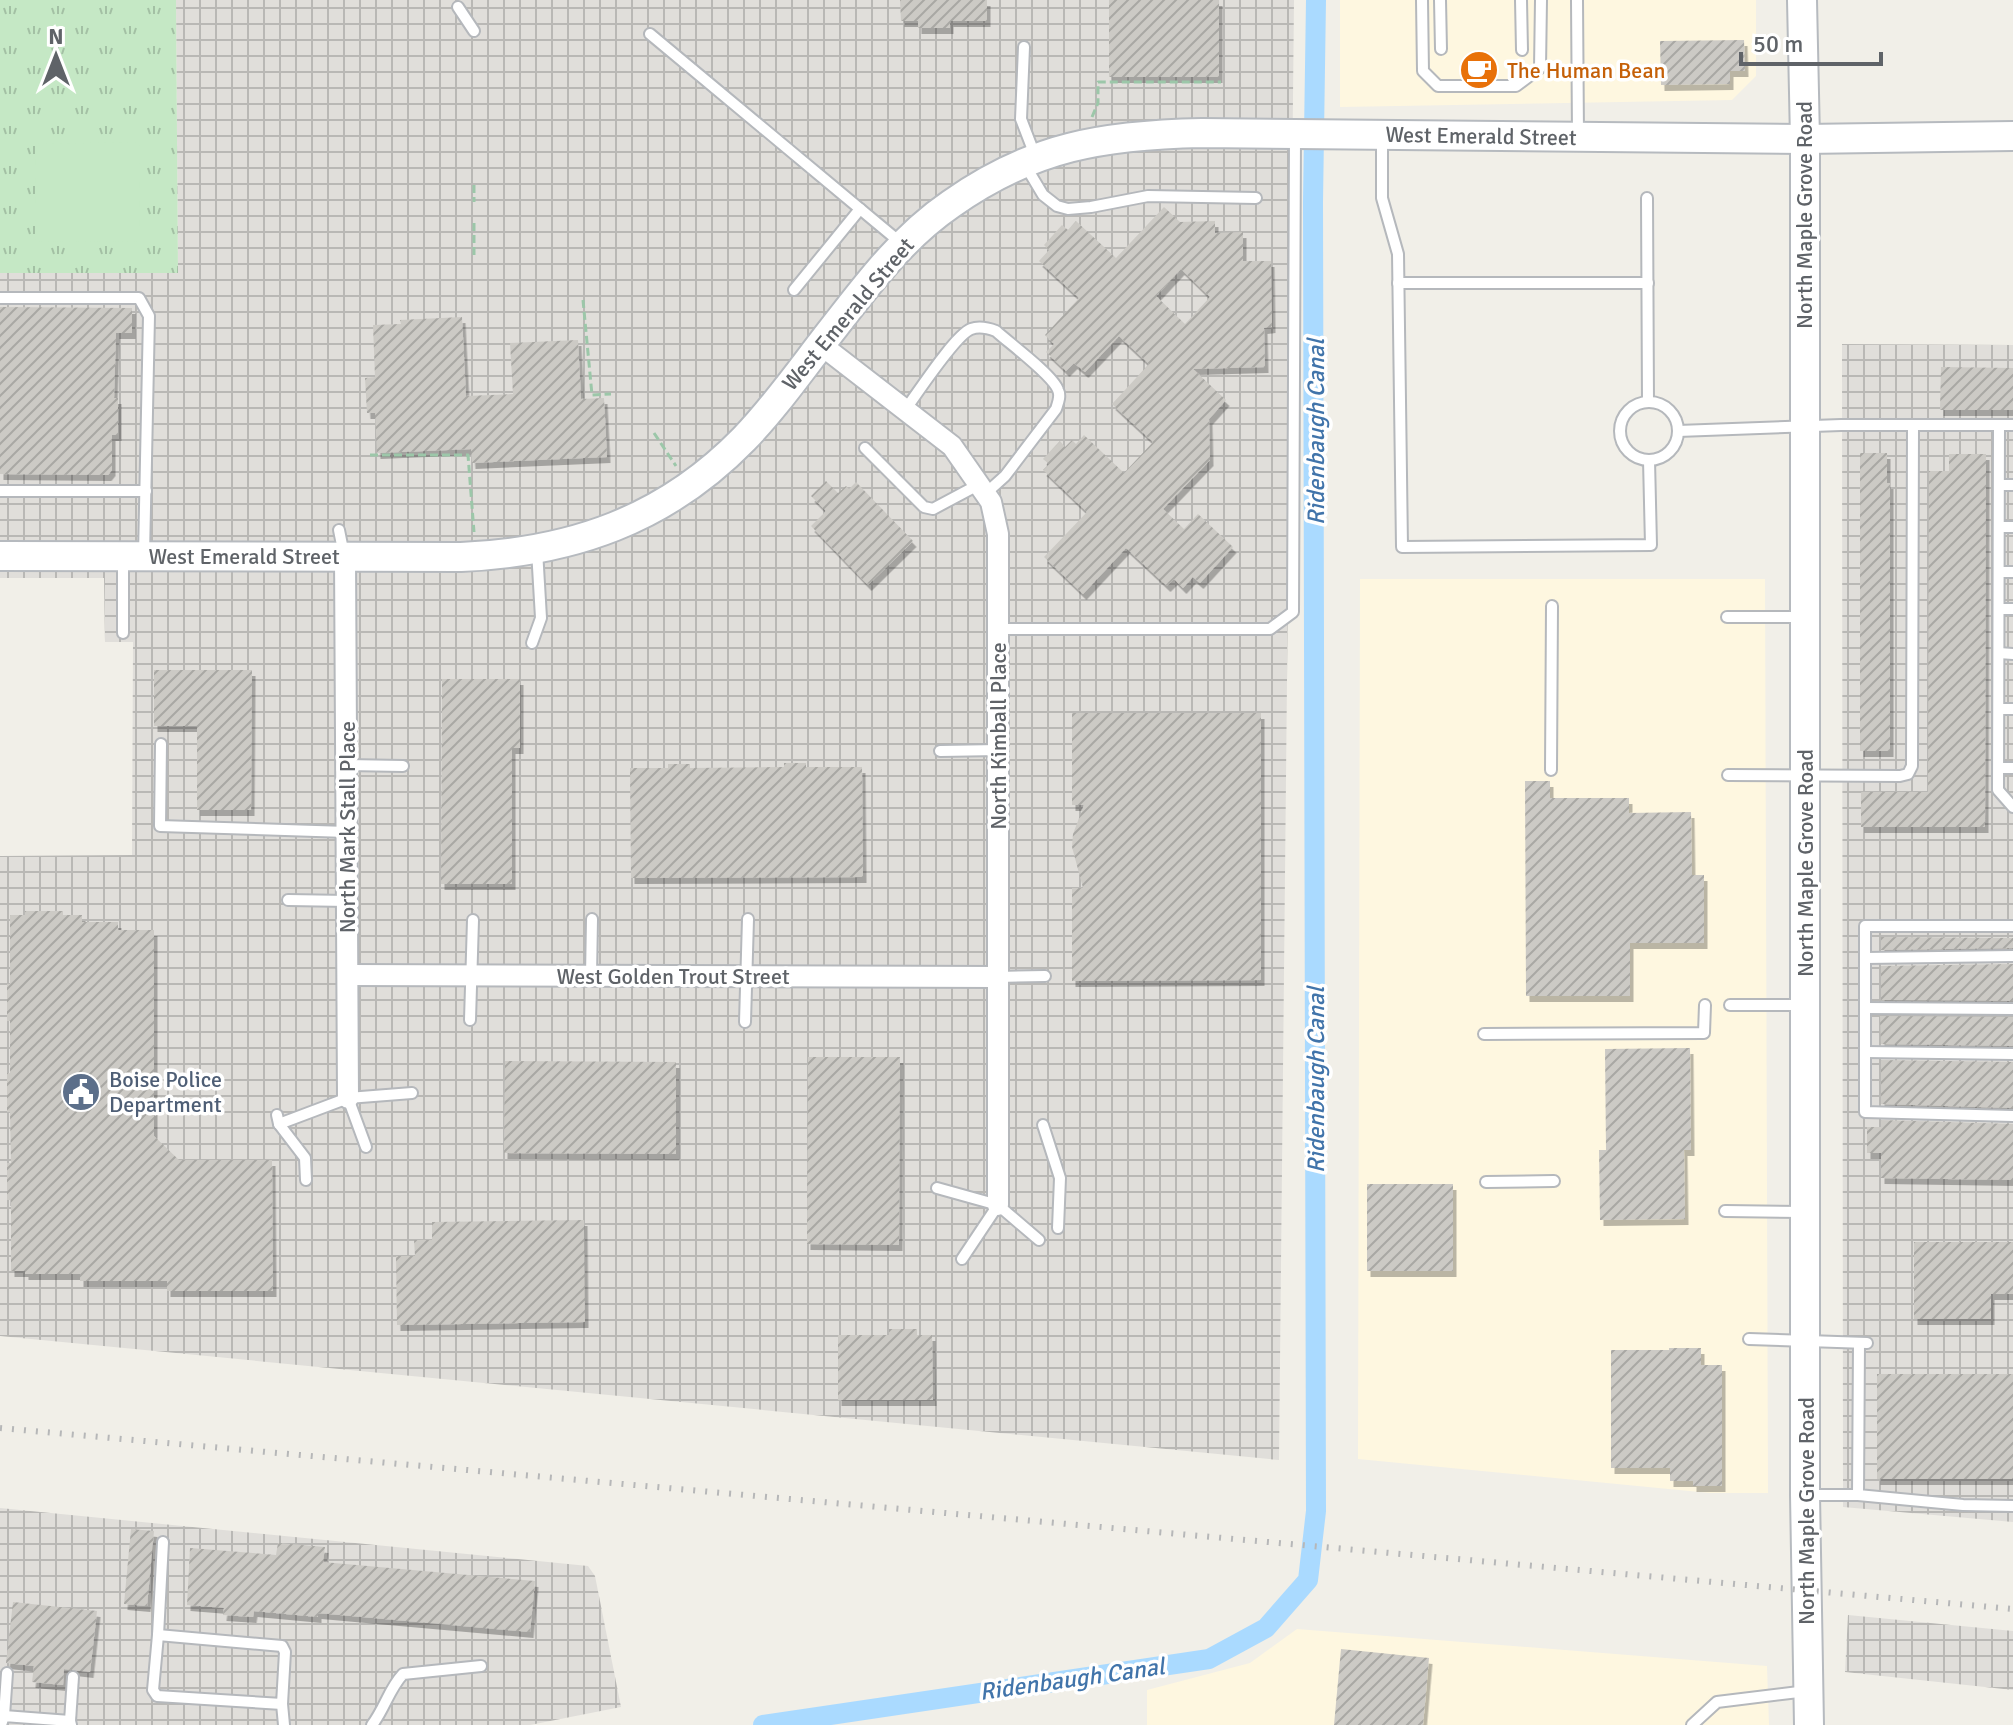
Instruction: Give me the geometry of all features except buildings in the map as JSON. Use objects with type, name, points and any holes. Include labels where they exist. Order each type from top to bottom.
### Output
[{"type":"main road","name":"North Maple Grove Road","points":[[1802,0],[1805,139],[1805,1495],[1809,1725]]},
{"type":"main road","name":"West Emerald Street","points":[[0,556],[133,556],[342,544],[461,557],[537,550],[602,533],[684,490],[744,438],[902,245],[949,204],[1030,161],[1109,138],[1153,134],[1805,139],[2012,135]]},
{"type":"street","name":"North Kimball Place","points":[[820,344],[952,446],[991,502],[998,534],[998,1205]]},
{"type":"street","name":"North Mark Stall Place","points":[[342,544],[347,765],[348,1098]]},
{"type":"street","name":"West Golden Trout Street","points":[[348,975],[998,977]]},
{"type":"lane","points":[[1422,0],[1423,71],[1438,86],[1516,86],[1540,68],[1541,0]]},
{"type":"lane","points":[[1440,0],[1441,49]]},
{"type":"lane","points":[[1521,0],[1522,50]]},
{"type":"lane","points":[[1577,0],[1578,137]]},
{"type":"lane","points":[[458,7],[474,31]]},
{"type":"lane","points":[[650,34],[902,245]]},
{"type":"lane","points":[[1024,47],[1021,119],[1030,161],[1043,195],[1057,206],[1068,209],[1091,207],[1148,196],[1256,198]]},
{"type":"lane","points":[[998,629],[1270,629],[1293,612],[1297,134]]},
{"type":"lane","points":[[1381,135],[1382,198],[1398,254],[1402,547],[1651,545],[1649,460]]},
{"type":"lane","points":[[1647,198],[1648,402]]},
{"type":"lane","points":[[794,290],[860,209]]},
{"type":"lane","points":[[1398,283],[1648,283]]},
{"type":"lane","points":[[0,298],[139,298],[149,316],[146,491],[133,556],[123,633]]},
{"type":"lane","points":[[865,448],[924,507],[933,509],[982,490],[1005,476],[1056,409],[1058,388],[996,331],[972,328],[959,338],[905,410]]},
{"type":"lane","points":[[1648,402],[1666,408],[1672,414],[1678,431],[1671,449],[1664,456],[1649,460],[1636,458],[1628,452],[1620,435],[1620,425],[1630,409],[1648,402]]},
{"type":"lane","points":[[1728,775],[1908,774],[1912,766],[1913,425]]},
{"type":"lane","points":[[1999,425],[1998,790],[2013,807]]},
{"type":"lane","points":[[1678,431],[2013,425]]},
{"type":"lane","points":[[1999,485],[2013,485]]},
{"type":"lane","points":[[0,491],[146,491]]},
{"type":"lane","points":[[1999,527],[2013,527]]},
{"type":"lane","points":[[532,643],[541,618],[537,550]]},
{"type":"lane","points":[[1999,572],[2013,572]]},
{"type":"lane","points":[[1551,770],[1552,606]]},
{"type":"lane","points":[[1999,609],[2013,609]]},
{"type":"lane","points":[[1727,617],[1805,617]]},
{"type":"lane","points":[[1999,653],[2013,654]]},
{"type":"lane","points":[[1999,709],[2013,709]]},
{"type":"lane","points":[[161,744],[160,826],[347,832]]},
{"type":"lane","points":[[940,751],[998,750]]},
{"type":"lane","points":[[347,765],[403,766]]},
{"type":"lane","points":[[1999,768],[2013,768]]},
{"type":"lane","points":[[288,900],[348,901]]},
{"type":"lane","points":[[591,976],[592,919]]},
{"type":"lane","points":[[745,1022],[748,919]]},
{"type":"lane","points":[[470,1020],[473,920]]},
{"type":"lane","points":[[2013,926],[1865,926],[1865,1112],[2013,1116]]},
{"type":"lane","points":[[1865,958],[2013,956]]},
{"type":"lane","points":[[998,977],[1045,976]]},
{"type":"lane","points":[[1484,1034],[1704,1033],[1705,1005]]},
{"type":"lane","points":[[1730,1005],[1806,1005]]},
{"type":"lane","points":[[1865,1008],[2013,1009]]},
{"type":"lane","points":[[1865,1052],[2013,1054]]},
{"type":"lane","points":[[306,1180],[305,1158],[278,1120],[348,1098],[412,1093]]},
{"type":"lane","points":[[348,1098],[366,1147]]},
{"type":"lane","points":[[1043,1125],[1060,1178],[1058,1228]]},
{"type":"lane","points":[[1486,1182],[1554,1181]]},
{"type":"lane","points":[[937,1188],[998,1205],[1039,1240]]},
{"type":"lane","points":[[962,1259],[998,1205]]},
{"type":"lane","points":[[1725,1211],[1806,1212]]},
{"type":"lane","points":[[1749,1339],[1863,1343],[1858,1495]]},
{"type":"lane","points":[[1805,1495],[1858,1495],[1963,1505],[2013,1506]]},
{"type":"lane","points":[[163,1542],[153,1690],[157,1696],[282,1704]]},
{"type":"lane","points":[[158,1635],[282,1646],[285,1652],[284,1725]]},
{"type":"lane","points":[[372,1725],[383,1711],[392,1686],[403,1674],[481,1666]]},
{"type":"lane","points":[[7,1673],[3,1720],[70,1723],[73,1677]]},
{"type":"lane","points":[[1692,1725],[1717,1702],[1807,1691]]},
{"type":"path","points":[[1092,117],[1098,103],[1098,82],[1221,82]]},
{"type":"path","points":[[474,185],[474,202]]},
{"type":"path","points":[[474,223],[474,257]]},
{"type":"path","points":[[583,300],[592,395],[611,394]]},
{"type":"path","points":[[654,433],[676,466]]},
{"type":"path","points":[[370,455],[468,455],[474,532]]},
{"type":"shaded area","points":[[176,0],[1294,0],[1279,1460],[0,1336],[0,856],[132,855],[133,642],[105,642],[104,578],[0,578],[0,273],[178,273]]},
{"type":"shaded area","points":[[1340,0],[1756,0],[1756,76],[1732,100],[1340,107]]},
{"type":"shaded area","points":[[1842,344],[2013,345],[2013,1522],[1843,1507]]},
{"type":"shaded area","points":[[1360,579],[1765,579],[1768,1493],[1710,1493],[1358,1459]]},
{"type":"shaded area","points":[[0,1508],[588,1566],[595,1576],[621,1707],[530,1725],[0,1725]]},
{"type":"shaded area","points":[[1848,1615],[2013,1631],[2013,1690],[1845,1672]]},
{"type":"shaded area","points":[[1297,1629],[1767,1666],[1769,1725],[1147,1725],[1147,1690],[1250,1663]]},
{"type":"green space","points":[[0,0],[176,0],[178,273],[0,273]]},
{"type":"green space","points":[[139,142],[140,241],[36,242],[35,144]]},
{"type":"waterway","name":"Ridenbaugh Canal","points":[[763,1725],[1209,1659],[1266,1628],[1308,1580],[1316,1511],[1313,202],[1316,0]]},
{"type":"railway","points":[[0,1428],[2013,1609]]},
{"type":"place","name":"The Human Bean","points":[[1479,70]]},
{"type":"place","name":"Boise Police Department","points":[[81,1092]]}]
